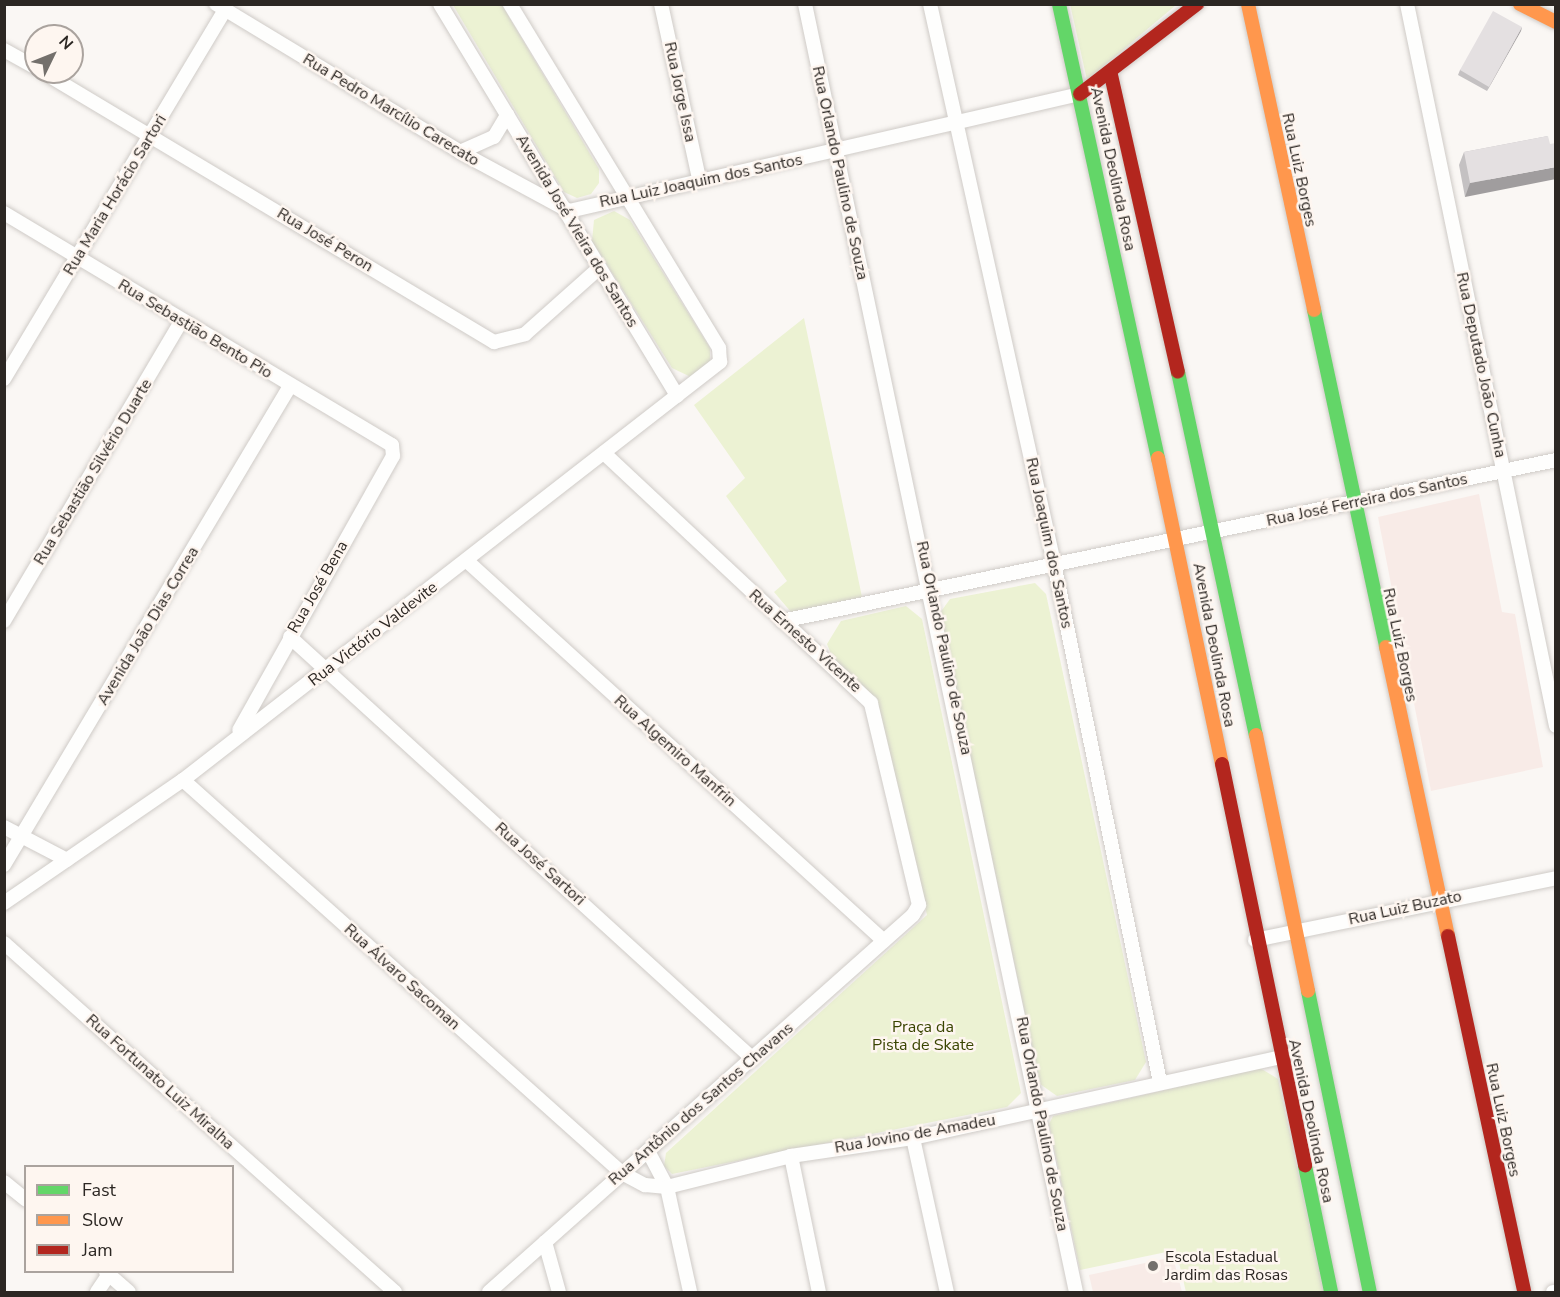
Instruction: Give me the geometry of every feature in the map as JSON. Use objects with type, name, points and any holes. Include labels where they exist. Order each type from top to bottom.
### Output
[{"type":"street","name":"Avenida José Vieira dos Santos","points":[[440,4],[507,115],[569,211],[598,269],[677,396]]},
{"type":"street","points":[[510,4],[623,196]]},
{"type":"street","name":"Rua Jorge Issa","points":[[661,4],[699,179]]},
{"type":"street","name":"Rua Orlando Paulino de Souza","points":[[805,4],[834,153],[933,591],[1076,1293]]},
{"type":"street","name":"Rua Joaquim dos Santos","points":[[930,4],[1054,563],[1160,1082]]},
{"type":"street","name":"Avenida Deolinda Rosa","points":[[1059,4],[1176,538],[1255,940],[1331,1293]]},
{"type":"street","points":[[1080,93],[1111,75],[1197,4]]},
{"type":"street","name":"Rua Luiz Borges","points":[[1248,4],[1353,504],[1524,1293]]},
{"type":"street","name":"Rua Deputado João Cunha","points":[[1407,4],[1556,726]]},
{"type":"street","points":[[1520,4],[1556,22]]},
{"type":"street","name":"Rua Maria Horácio Sartori","points":[[4,379],[10,358],[77,257],[151,135],[221,7]]},
{"type":"street","name":"Rua Pedro Marcílio Carecato","points":[[221,7],[460,153],[569,211]]},
{"type":"street","points":[[4,50],[24,61]]},
{"type":"street","name":"Avenida Deolinda Rosa","points":[[1111,75],[1214,532],[1293,932],[1370,1293]]},
{"type":"street","name":"Rua José Peron","points":[[64,84],[494,342],[525,334],[598,269]]},
{"type":"street","name":"Rua Luiz Joaquim dos Santos","points":[[569,211],[699,179],[834,153],[956,125],[1080,93]]},
{"type":"street","points":[[460,153],[494,137],[507,115]]},
{"type":"street","name":"Rua Victório Valdevite","points":[[4,903],[183,780],[237,735],[328,670],[718,364],[719,348],[623,196]]},
{"type":"street","name":"Rua Sebastião Bento Pio","points":[[4,213],[181,322],[290,386],[389,440]]},
{"type":"street","name":"Rua Sebastião Silvério Duarte","points":[[4,621],[181,322]]},
{"type":"street","name":"Avenida João Dias Correa","points":[[4,865],[290,386]]},
{"type":"street","name":"Rua José Bena","points":[[237,735],[393,456],[389,440]]},
{"type":"street","name":"Rua Ernesto Vicente","points":[[604,453],[782,621],[866,696],[876,713],[919,898],[913,915]]},
{"type":"street","name":"Rua José Ferreira dos Santos","points":[[782,621],[1556,460]]},
{"type":"street","name":"Rua Algemiro Manfrin","points":[[466,561],[884,941]]},
{"type":"street","name":"Rua José Sartori","points":[[290,637],[753,1059]]},
{"type":"street","name":"Rua Álvaro Sacoman","points":[[183,780],[622,1173]]},
{"type":"street","points":[[4,827],[67,860]]},
{"type":"street","name":"Rua Luiz Buzato","points":[[1255,940],[1556,878]]},
{"type":"street","name":"Rua Antônio dos Santos Chavans","points":[[489,1293],[913,915]]},
{"type":"street","name":"Rua Fortunato Luiz Miralha","points":[[4,943],[395,1293]]},
{"type":"street","name":"Rua Jovino de Amadeu","points":[[667,1187],[791,1156],[913,1138],[1039,1108],[1280,1057]]},
{"type":"street","points":[[913,1138],[947,1293]]},
{"type":"street","points":[[648,1151],[667,1187],[690,1293]]},
{"type":"street","points":[[791,1156],[819,1293]]},
{"type":"street","points":[[622,1173],[667,1187]]},
{"type":"street","points":[[4,1201],[8,1185],[24,1198]]},
{"type":"street","points":[[545,1242],[559,1293]]},
{"type":"street","points":[[98,1293],[107,1273],[129,1293]]},
{"type":"shaded area","points":[[1479,494],[1502,612],[1515,614],[1543,767],[1431,791],[1378,517]]},
{"type":"shaded area","name":"Escola Estadual Jardim das Rosas","points":[[1173,1257],[1182,1292],[1093,1292],[1089,1275]]},
{"type":"green space","points":[[1070,4],[1176,5],[1087,80]]},
{"type":"green space","points":[[453,5],[502,5],[599,169],[599,183],[591,194],[577,198],[564,192]]},
{"type":"green space","points":[[614,211],[630,220],[710,348],[710,363],[691,377],[672,368],[592,241],[594,220]]},
{"type":"green space","points":[[804,318],[862,597],[791,612],[774,592],[787,581],[726,496],[745,478],[694,405]]},
{"type":"green space","points":[[1035,583],[1046,594],[1146,1062],[1135,1080],[1057,1096],[1040,1084],[940,613],[950,599]]},
{"type":"green space","name":"Praça da Pista de Skate","points":[[906,606],[922,619],[1021,1093],[1007,1107],[672,1174],[664,1166],[666,1153],[927,915],[876,699],[833,659],[827,644],[841,621]]},
{"type":"green space","points":[[1260,1068],[1278,1079],[1324,1292],[1186,1292],[1176,1250],[1080,1270],[1049,1124],[1053,1116]]},
{"type":"building","points":[[1493,11],[1522,27],[1489,87],[1460,70]]},
{"type":"building","points":[[1548,136],[1550,144],[1556,143],[1556,167],[1470,183],[1464,152]]},
{"type":"traffic: fast","points":[[1059,4],[1158,458]]},
{"type":"traffic: fast","points":[[1314,310],[1386,647]]},
{"type":"traffic: fast","points":[[1178,372],[1256,735]]},
{"type":"traffic: fast","points":[[1308,991],[1370,1292]]},
{"type":"traffic: fast","points":[[1305,1166],[1331,1292]]},
{"type":"traffic: slow","points":[[1248,4],[1314,310]]},
{"type":"traffic: slow","points":[[1520,4],[1556,22]]},
{"type":"traffic: slow","points":[[1158,458],[1222,764]]},
{"type":"traffic: slow","points":[[1386,647],[1448,936]]},
{"type":"traffic: slow","points":[[1256,735],[1308,991]]},
{"type":"traffic: jam","points":[[1080,94],[1197,4]]},
{"type":"traffic: jam","points":[[1111,75],[1178,372]]},
{"type":"traffic: jam","points":[[1222,764],[1305,1166]]},
{"type":"traffic: jam","points":[[1448,936],[1524,1292]]},
{"type":"place","name":"Escola Estadual Jardim das Rosas","points":[[1153,1266]]}]
